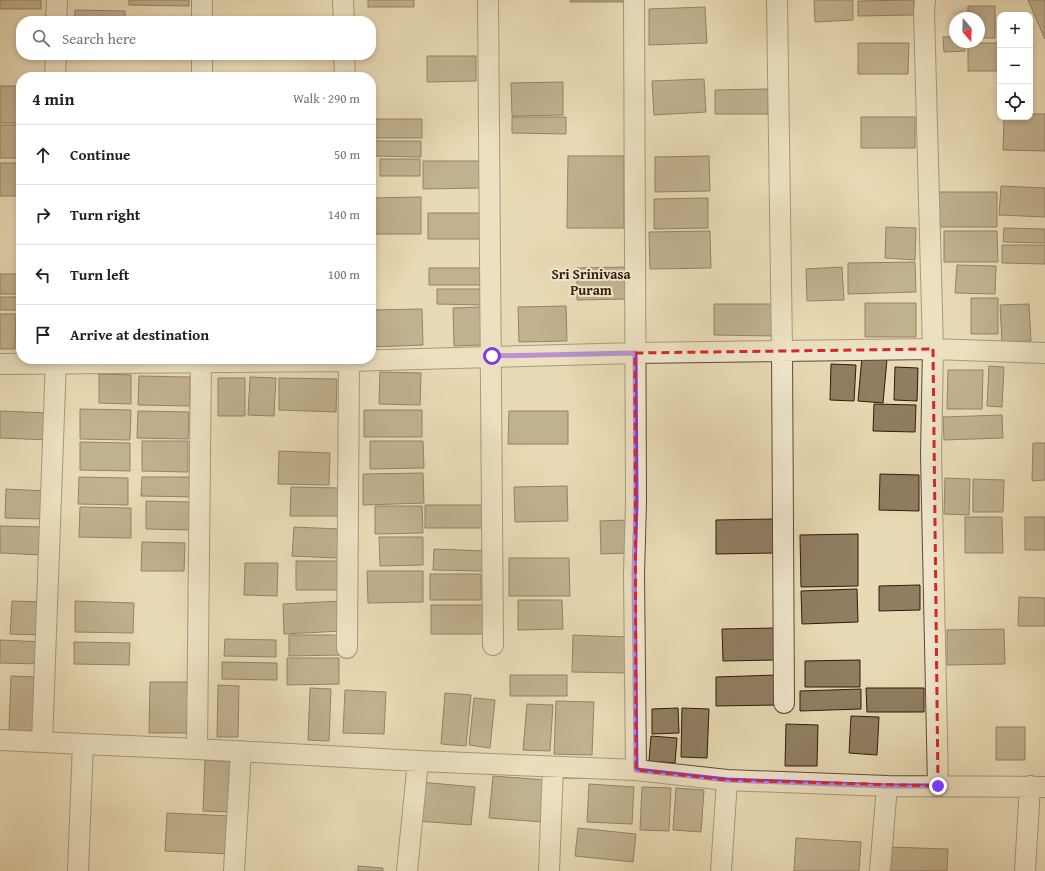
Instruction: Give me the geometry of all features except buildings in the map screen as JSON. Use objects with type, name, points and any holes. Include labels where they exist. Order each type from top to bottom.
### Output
[{"type":"street","points":[[56,16],[57,0]]},
{"type":"street","points":[[202,0],[202,16]]},
{"type":"street","points":[[343,0],[344,16]]},
{"type":"street","points":[[488,0],[492,356],[493,645]]},
{"type":"street","points":[[634,0],[636,502],[634,582],[636,770]]},
{"type":"street","points":[[777,0],[782,351],[784,703]]},
{"type":"street","points":[[925,0],[924,12],[932,349],[931,454],[938,786]]},
{"type":"street","points":[[55,72],[56,60]]},
{"type":"street","points":[[202,60],[202,72]]},
{"type":"street","points":[[344,60],[344,72]]},
{"type":"street","points":[[376,359],[635,353],[932,349],[1045,353]]},
{"type":"street","points":[[0,364],[16,363]]},
{"type":"street","points":[[42,742],[56,364]]},
{"type":"street","points":[[197,749],[201,364]]},
{"type":"street","points":[[347,648],[349,364]]},
{"type":"street","points":[[0,740],[418,761],[636,770],[727,780],[887,786],[1037,786],[1025,871]]},
{"type":"street","points":[[78,871],[82,744]]},
{"type":"street","points":[[234,871],[241,751]]},
{"type":"street","points":[[407,871],[418,761]]},
{"type":"street","points":[[549,871],[553,767]]},
{"type":"street","points":[[721,871],[727,780]]},
{"type":"street","points":[[880,871],[887,786]]},
{"type":"highlighted area","points":[[933,349],[938,786],[727,780],[636,770],[635,353]]},
{"type":"district","name":"Sri Srinivasa Puram","points":[[591,282]]},
{"type":"route","points":[[492,356],[635,353],[636,502],[634,574],[636,770],[727,780],[887,786],[938,786]]}]
